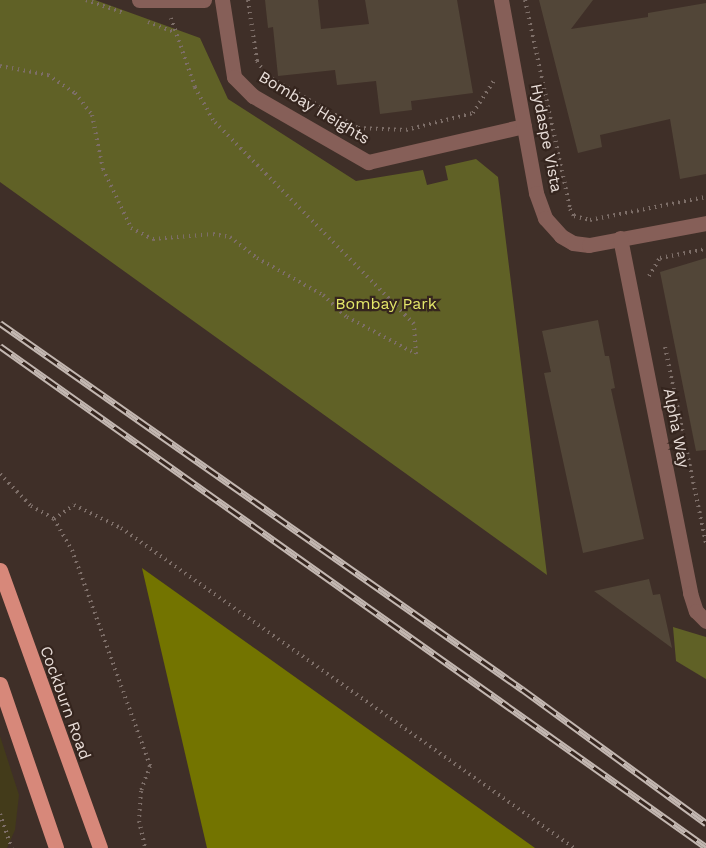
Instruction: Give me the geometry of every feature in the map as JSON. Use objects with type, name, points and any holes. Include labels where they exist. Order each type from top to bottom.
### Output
[{"type":"main road","name":"Cockburn Road","points":[[0,570],[100,848]]},
{"type":"main road","points":[[0,684],[56,848]]},
{"type":"street","points":[[139,0],[204,0]]},
{"type":"street","name":"Bombay Heights","points":[[222,0],[234,77],[253,96],[368,162],[524,126]]},
{"type":"street","name":"Hydaspe Vista","points":[[501,0],[536,193],[545,218],[573,243],[589,245],[706,223]]},
{"type":"street","name":"Alpha Way","points":[[620,238],[690,593],[696,611],[706,621]]},
{"type":"path","points":[[248,0],[257,61],[267,76],[358,129],[406,130],[473,113],[493,79],[501,78]]},
{"type":"path","points":[[525,0],[574,216],[590,220],[706,197]]},
{"type":"path","points":[[0,66],[48,75],[75,93],[92,115],[103,169],[131,228],[153,239],[213,234],[230,237],[257,258],[323,295],[347,317],[416,354],[414,324],[213,120],[195,87],[171,17]]},
{"type":"path","points":[[652,286],[649,274],[660,258],[706,249]]},
{"type":"path","points":[[664,345],[706,543]]},
{"type":"path","points":[[0,474],[31,506],[54,519],[72,550],[150,766],[141,791],[139,821],[145,848]]},
{"type":"path","points":[[54,519],[74,505],[121,528],[574,848]]},
{"type":"path","points":[[0,814],[12,848]]},
{"type":"green space","name":"Bombay Park","points":[[0,0],[95,0],[200,38],[228,99],[356,181],[423,170],[427,185],[448,180],[445,166],[476,159],[498,177],[547,575],[0,182]]},
{"type":"green space","points":[[673,627],[706,637],[706,679],[676,661]]},
{"type":"shaded area","points":[[142,568],[535,848],[207,848]]},
{"type":"sand","points":[[0,736],[19,795],[15,830],[7,848],[0,848]]},
{"type":"building","points":[[265,0],[318,0],[321,29],[369,24],[365,0],[457,0],[473,93],[411,101],[412,110],[380,114],[376,81],[337,85],[335,70],[278,76],[273,27],[268,28]]},
{"type":"building","points":[[539,0],[593,0],[571,29],[648,17],[648,13],[706,3],[706,174],[680,179],[670,119],[600,135],[602,147],[578,153]]},
{"type":"building","points":[[706,258],[706,450],[696,451],[660,272]]},
{"type":"building","points":[[598,320],[605,356],[609,356],[615,388],[611,389],[644,539],[583,553],[544,373],[551,372],[542,331]]},
{"type":"building","points":[[649,579],[653,595],[660,594],[672,648],[594,591]]},
{"type":"railway","points":[[0,323],[522,689],[706,823]]},
{"type":"railway","points":[[0,346],[706,847]]}]
